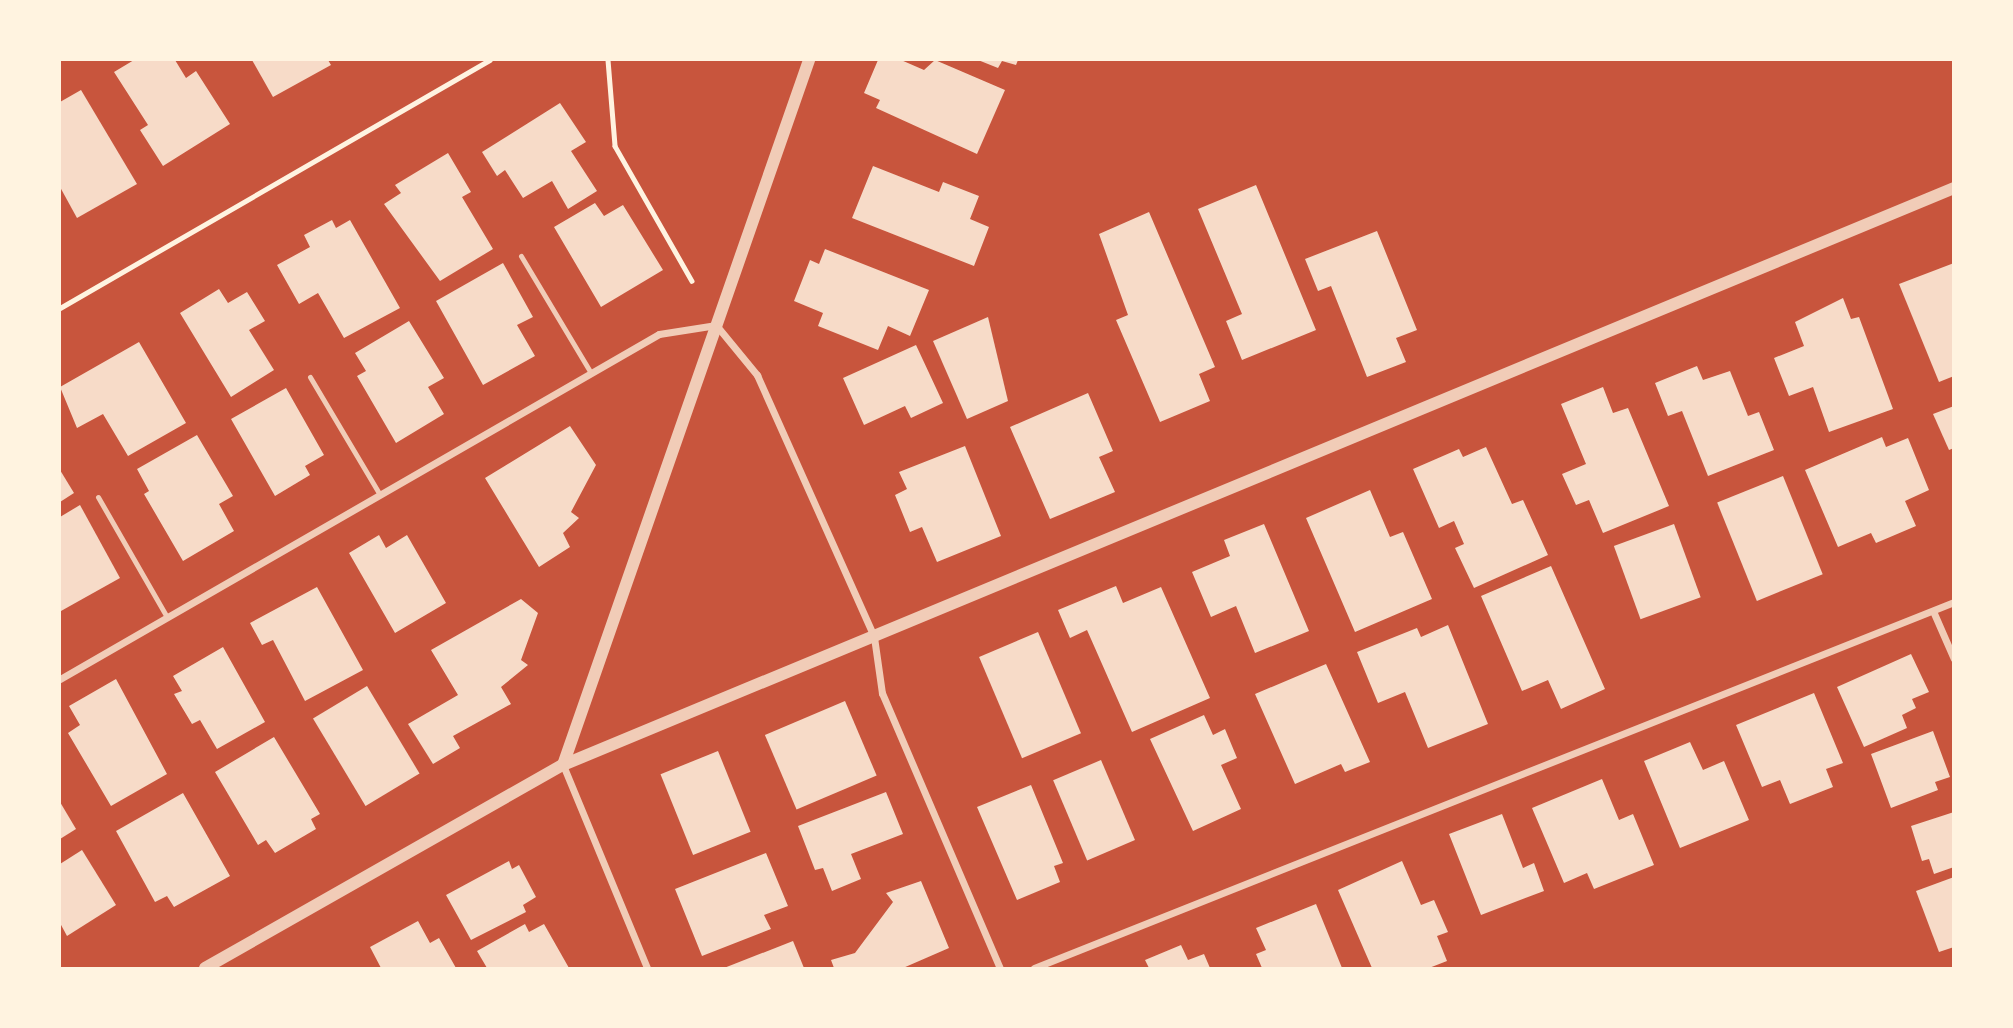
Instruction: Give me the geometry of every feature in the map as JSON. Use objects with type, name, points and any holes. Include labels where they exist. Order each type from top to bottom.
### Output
[{"type":"street","points":[[647,968],[563,765],[809,60]]},
{"type":"street","points":[[205,968],[563,765],[1954,188]]},
{"type":"street","points":[[60,679],[659,334],[716,325]]},
{"type":"street","points":[[716,325],[757,375],[874,637],[882,693],[1000,968]]},
{"type":"street","points":[[1034,968],[1954,602]]},
{"type":"street","points":[[1933,611],[1954,659]]},
{"type":"lane","points":[[521,256],[591,373]]},
{"type":"lane","points":[[310,377],[380,495]]},
{"type":"lane","points":[[99,497],[167,617]]},
{"type":"path","points":[[60,308],[490,60]]},
{"type":"path","points":[[608,60],[615,146],[716,325]]},
{"type":"building","points":[[134,60],[175,60],[186,78],[196,71],[230,124],[163,166],[140,130],[148,125],[114,72]]},
{"type":"building","points":[[252,60],[328,60],[331,65],[273,97]]},
{"type":"building","points":[[878,60],[901,60],[924,70],[935,60],[1005,90],[977,154],[876,108],[880,100],[864,93]]},
{"type":"building","points":[[978,60],[1018,60],[1016,65],[1002,61],[998,68]]},
{"type":"building","points":[[81,90],[137,184],[77,218],[60,187],[60,102]]},
{"type":"building","points":[[560,103],[586,142],[571,151],[597,191],[568,209],[552,181],[523,198],[505,170],[497,176],[482,152]]},
{"type":"building","points":[[448,153],[471,192],[462,197],[493,249],[440,281],[384,204],[401,193],[395,185]]},
{"type":"building","points":[[873,166],[939,192],[943,182],[979,196],[970,219],[989,227],[974,266],[852,218]]},
{"type":"building","points":[[1256,185],[1316,330],[1242,360],[1226,321],[1242,314],[1198,209]]},
{"type":"building","points":[[595,203],[604,216],[623,205],[663,270],[601,307],[554,227]]},
{"type":"building","points":[[1149,212],[1215,367],[1199,374],[1210,401],[1160,422],[1116,320],[1128,315],[1099,234]]},
{"type":"building","points":[[332,220],[336,228],[350,220],[400,308],[344,338],[318,293],[299,304],[277,265],[310,247],[304,235]]},
{"type":"building","points":[[1377,231],[1417,330],[1396,338],[1406,362],[1367,377],[1331,286],[1318,291],[1305,259]]},
{"type":"building","points":[[825,249],[929,290],[910,336],[888,326],[878,350],[818,326],[823,313],[794,301],[810,260],[819,264]]},
{"type":"building","points":[[503,263],[533,317],[517,325],[535,356],[483,385],[436,301]]},
{"type":"building","points":[[1954,263],[1954,376],[1939,382],[1899,284]]},
{"type":"building","points":[[219,289],[228,303],[247,292],[265,321],[249,330],[274,370],[231,397],[180,313]]},
{"type":"building","points":[[1843,298],[1851,319],[1859,317],[1893,409],[1829,432],[1813,387],[1789,396],[1774,358],[1804,346],[1795,322]]},
{"type":"building","points":[[988,317],[1008,401],[967,419],[933,341]]},
{"type":"building","points":[[409,321],[444,378],[428,387],[444,414],[396,443],[357,376],[366,371],[355,353]]},
{"type":"building","points":[[139,342],[186,423],[128,456],[103,414],[77,428],[60,387]]},
{"type":"building","points":[[916,345],[943,403],[911,418],[905,406],[864,425],[843,378]]},
{"type":"building","points":[[1697,366],[1703,380],[1730,371],[1748,416],[1759,412],[1774,450],[1708,476],[1682,411],[1668,416],[1655,383]]},
{"type":"building","points":[[1603,387],[1613,413],[1628,408],[1669,506],[1603,533],[1589,500],[1576,505],[1562,474],[1586,464],[1561,404]]},
{"type":"building","points":[[286,388],[324,455],[305,466],[310,475],[275,496],[231,419]]},
{"type":"building","points":[[1088,393],[1113,451],[1099,457],[1115,492],[1050,519],[1010,427]]},
{"type":"building","points":[[1954,406],[1954,448],[1949,450],[1933,414]]},
{"type":"building","points":[[570,426],[596,465],[571,512],[579,518],[563,533],[570,547],[539,567],[485,478]]},
{"type":"building","points":[[197,435],[233,496],[219,504],[234,531],[183,561],[144,494],[149,491],[137,469]]},
{"type":"building","points":[[1882,437],[1886,447],[1908,438],[1929,490],[1905,501],[1916,526],[1876,543],[1871,533],[1838,547],[1805,470]]},
{"type":"building","points":[[965,446],[1001,536],[937,562],[922,527],[910,532],[895,495],[907,489],[899,472]]},
{"type":"building","points":[[1486,447],[1512,504],[1523,500],[1548,555],[1474,588],[1455,548],[1464,544],[1454,521],[1439,528],[1413,469],[1459,449],[1463,457]]},
{"type":"building","points":[[60,470],[74,493],[60,502]]},
{"type":"building","points":[[1783,476],[1823,574],[1757,601],[1717,503]]},
{"type":"building","points":[[1370,490],[1390,537],[1403,532],[1432,599],[1355,632],[1306,518]]},
{"type":"building","points":[[80,505],[120,578],[61,611],[60,517]]},
{"type":"building","points":[[1264,524],[1309,631],[1255,653],[1236,606],[1211,617],[1192,572],[1230,556],[1224,540]]},
{"type":"building","points":[[1674,524],[1701,597],[1641,619],[1614,546]]},
{"type":"building","points":[[379,535],[386,548],[407,535],[446,603],[395,633],[349,553]]},
{"type":"building","points":[[1551,566],[1605,689],[1561,709],[1548,680],[1522,691],[1481,596]]},
{"type":"building","points":[[1116,586],[1123,603],[1161,587],[1210,698],[1132,732],[1087,630],[1070,638],[1058,610]]},
{"type":"building","points":[[317,587],[363,670],[305,701],[273,640],[262,645],[250,623]]},
{"type":"building","points":[[521,599],[538,613],[521,660],[528,665],[501,687],[511,704],[453,736],[460,748],[433,764],[408,724],[458,695],[431,650]]},
{"type":"building","points":[[1448,625],[1488,724],[1428,748],[1405,692],[1378,703],[1357,652],[1417,628],[1421,637]]},
{"type":"building","points":[[1038,632],[1081,733],[1022,758],[979,657]]},
{"type":"building","points":[[223,647],[265,722],[217,749],[200,720],[192,724],[174,694],[182,691],[173,676]]},
{"type":"building","points":[[1911,654],[1929,692],[1912,699],[1916,708],[1902,715],[1907,728],[1864,747],[1837,687]]},
{"type":"building","points":[[1326,664],[1370,762],[1345,772],[1341,764],[1295,784],[1255,694]]},
{"type":"building","points":[[116,679],[167,774],[111,806],[68,733],[80,725],[69,706]]},
{"type":"building","points":[[367,686],[420,773],[366,806],[313,718]]},
{"type":"building","points":[[1814,693],[1843,763],[1826,769],[1833,787],[1790,804],[1780,780],[1762,787],[1736,725]]},
{"type":"building","points":[[845,701],[877,776],[797,810],[765,735]]},
{"type":"building","points":[[1204,715],[1213,735],[1225,729],[1237,758],[1221,765],[1241,809],[1193,831],[1150,739]]},
{"type":"building","points":[[1933,731],[1950,777],[1935,782],[1938,790],[1891,808],[1871,754]]},
{"type":"building","points":[[274,737],[320,814],[311,819],[316,829],[275,853],[266,840],[258,845],[215,772]]},
{"type":"building","points":[[1690,742],[1703,770],[1724,761],[1749,820],[1680,848],[1644,761]]},
{"type":"building","points":[[718,751],[751,832],[693,855],[661,774]]},
{"type":"building","points":[[1101,760],[1135,840],[1087,860],[1053,780]]},
{"type":"building","points":[[1602,779],[1619,820],[1633,814],[1654,865],[1594,889],[1587,873],[1564,883],[1532,808]]},
{"type":"building","points":[[1031,785],[1063,863],[1054,866],[1060,882],[1017,900],[977,807]]},
{"type":"building","points":[[886,792],[903,834],[851,854],[861,879],[832,891],[823,868],[815,870],[798,826]]},
{"type":"building","points":[[183,793],[230,876],[174,907],[167,896],[155,902],[116,831]]},
{"type":"building","points":[[60,802],[76,829],[60,839]]},
{"type":"building","points":[[1954,812],[1954,867],[1934,874],[1929,859],[1922,861],[1911,826]]},
{"type":"building","points":[[1502,814],[1523,868],[1534,863],[1544,891],[1481,915],[1449,834]]},
{"type":"building","points":[[82,850],[116,905],[67,936],[60,923],[60,864]]},
{"type":"building","points":[[766,853],[788,906],[764,915],[771,929],[702,956],[675,889]]},
{"type":"building","points":[[509,861],[512,869],[519,865],[536,897],[523,905],[526,912],[471,940],[446,895]]},
{"type":"building","points":[[1402,861],[1421,905],[1434,900],[1448,932],[1437,936],[1447,961],[1429,968],[1372,968],[1338,890]]},
{"type":"building","points":[[1954,877],[1954,947],[1939,952],[1916,891]]},
{"type":"building","points":[[921,881],[949,948],[903,968],[834,968],[831,960],[855,953],[893,902],[886,893]]},
{"type":"building","points":[[1316,904],[1342,968],[1262,968],[1256,954],[1266,950],[1256,928]]},
{"type":"building","points":[[418,921],[430,943],[439,938],[456,968],[381,968],[370,947]]},
{"type":"building","points":[[525,924],[529,932],[544,924],[569,968],[487,968],[477,951]]},
{"type":"building","points":[[793,941],[804,968],[724,968]]},
{"type":"building","points":[[1181,945],[1188,960],[1204,954],[1210,968],[1149,968],[1145,960]]}]
